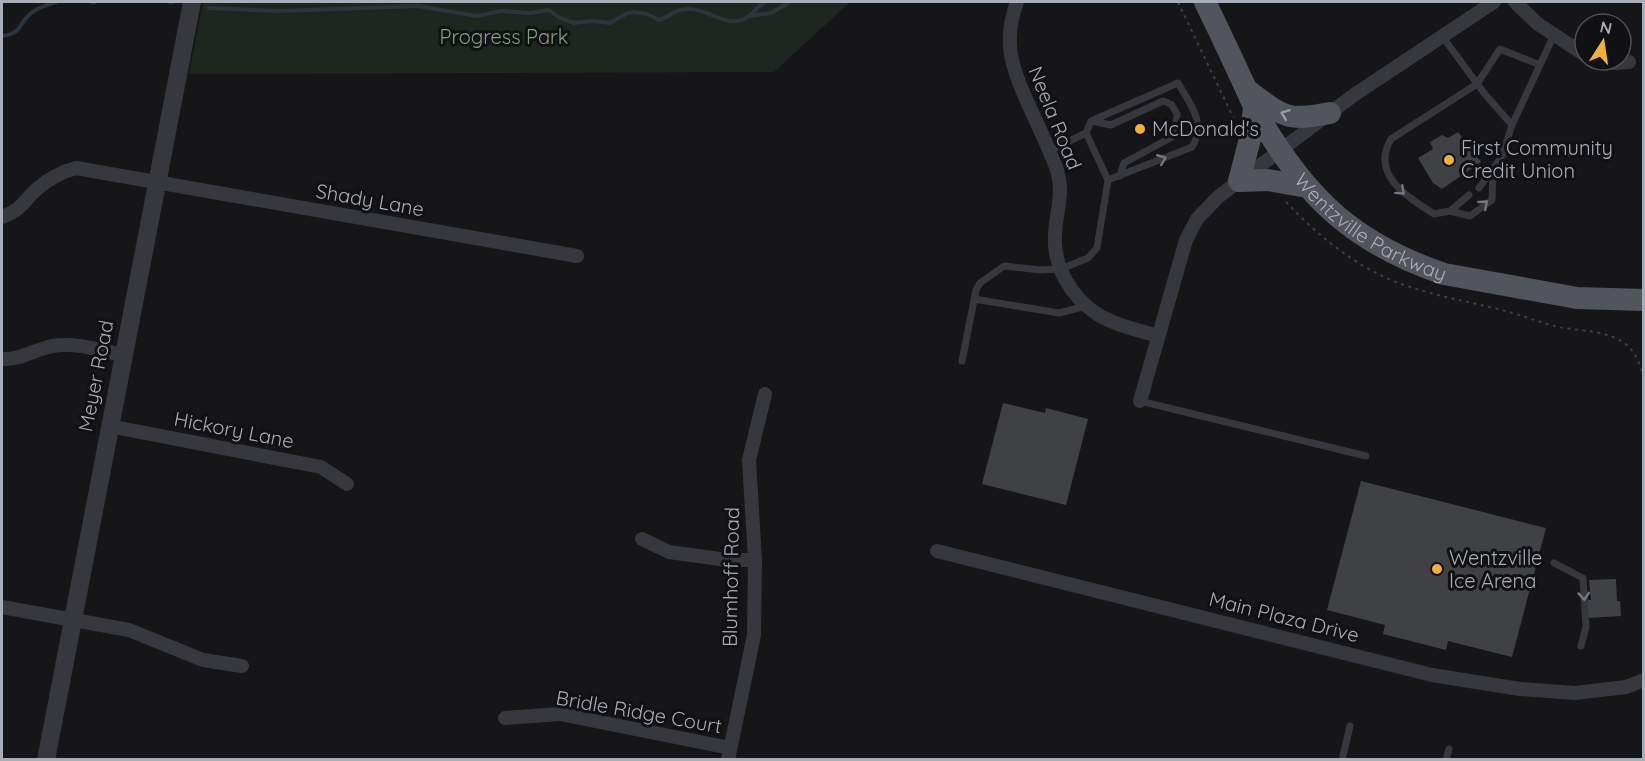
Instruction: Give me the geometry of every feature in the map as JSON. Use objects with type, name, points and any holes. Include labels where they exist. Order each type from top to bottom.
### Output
[{"type":"main road","name":"Wentzville Parkway","points":[[1205,2],[1250,98],[1280,150],[1306,187],[1345,224],[1379,245],[1444,274],[1577,298],[1644,300]]},
{"type":"main road","points":[[1216,2],[1217,26]]},
{"type":"main road","points":[[1306,187],[1268,180],[1239,181],[1251,135],[1250,98],[1283,115],[1305,118],[1330,113]]},
{"type":"street","name":"Meyer Road","points":[[46,759],[192,2]]},
{"type":"street","name":"Neela Road","points":[[1017,2],[1010,26],[1010,54],[1014,73],[1061,183],[1055,236],[1056,255],[1064,279],[1080,300],[1098,314],[1118,324],[1158,336]]},
{"type":"street","points":[[1140,401],[1186,240],[1197,219],[1218,197],[1330,113],[1494,2]]},
{"type":"street","points":[[1515,2],[1538,24],[1573,48]]},
{"type":"street","name":"Shady Lane","points":[[2,217],[15,213],[37,189],[57,174],[76,168],[577,256]]},
{"type":"street","points":[[2,359],[12,360],[53,346],[77,346],[123,355]]},
{"type":"street","name":"Blumhoff Road","points":[[729,754],[754,635],[755,560],[749,460],[765,394]]},
{"type":"street","name":"Hickory Lane","points":[[109,426],[321,467],[347,484]]},
{"type":"street","points":[[642,540],[669,552],[727,560],[755,560]]},
{"type":"street","name":"Main Plaza Drive","points":[[938,551],[1432,675],[1520,689],[1575,693],[1626,687],[1644,680]]},
{"type":"street","points":[[2,607],[129,630],[203,660],[242,666]]},
{"type":"street","name":"Main Plaza Drive","points":[[1626,687],[1644,691]]},
{"type":"street","name":"Bridle Ridge Court","points":[[505,718],[560,714],[729,754]]},
{"type":"lane","points":[[1442,36],[1477,84],[1512,125]]},
{"type":"lane","points":[[1479,188],[1502,156],[1512,125],[1554,36]]},
{"type":"lane","points":[[1493,169],[1492,200],[1470,216],[1450,211],[1434,214],[1392,183],[1385,150],[1391,139],[1477,84],[1500,50],[1540,65]]},
{"type":"lane","points":[[1049,151],[1086,133],[1091,121],[1178,83],[1198,121],[1199,137],[1192,147],[1108,180]]},
{"type":"lane","points":[[1091,121],[1111,125],[1163,101],[1172,104],[1177,114],[1176,128],[1172,137],[1124,163],[1120,176]]},
{"type":"lane","points":[[962,361],[976,290],[980,283],[1004,266],[1040,270],[1061,269],[1088,258],[1097,248],[1108,180],[1086,133]]},
{"type":"lane","points":[[1450,211],[1469,195]]},
{"type":"lane","points":[[974,299],[1059,313],[1087,306]]},
{"type":"lane","points":[[1140,401],[1366,456]]},
{"type":"lane","points":[[1554,563],[1583,578],[1586,627],[1581,646]]},
{"type":"lane","points":[[1342,759],[1350,726]]},
{"type":"lane","points":[[1446,759],[1449,749]]},
{"type":"path","points":[[1394,282],[1552,325],[1619,340],[1634,353],[1644,378]]},
{"type":"green space","name":"Progress Park","points":[[203,2],[850,2],[774,72],[189,74]]},
{"type":"building","name":"First Community Credit Union","points":[[1458,132],[1481,162],[1442,189],[1433,183],[1418,158],[1433,149],[1430,142],[1442,135],[1448,138]]},
{"type":"building","points":[[1003,403],[1045,413],[1046,408],[1088,419],[1066,505],[982,484]]},
{"type":"building","name":"Wentzville Ice Arena","points":[[1361,481],[1546,528],[1512,657],[1448,641],[1446,650],[1383,634],[1385,625],[1327,610]]},
{"type":"building","points":[[1616,579],[1617,601],[1620,601],[1621,616],[1588,618],[1588,600],[1591,600],[1589,580]]},
{"type":"waterway","points":[[2,36],[16,31],[36,10],[56,2]]},
{"type":"waterway","points":[[209,8],[279,11],[418,6],[477,16],[501,11],[530,13],[549,10],[560,18],[574,23],[593,21],[610,23],[628,13],[647,14],[659,20],[684,9],[737,21],[747,18],[765,2]]},
{"type":"waterway","points":[[750,16],[771,13],[790,2]]},
{"type":"place","name":"McDonald's","points":[[1140,129]]},
{"type":"place","name":"First Community Credit Union","points":[[1449,160]]},
{"type":"place","name":"Wentzville Ice Arena","points":[[1437,569]]}]
